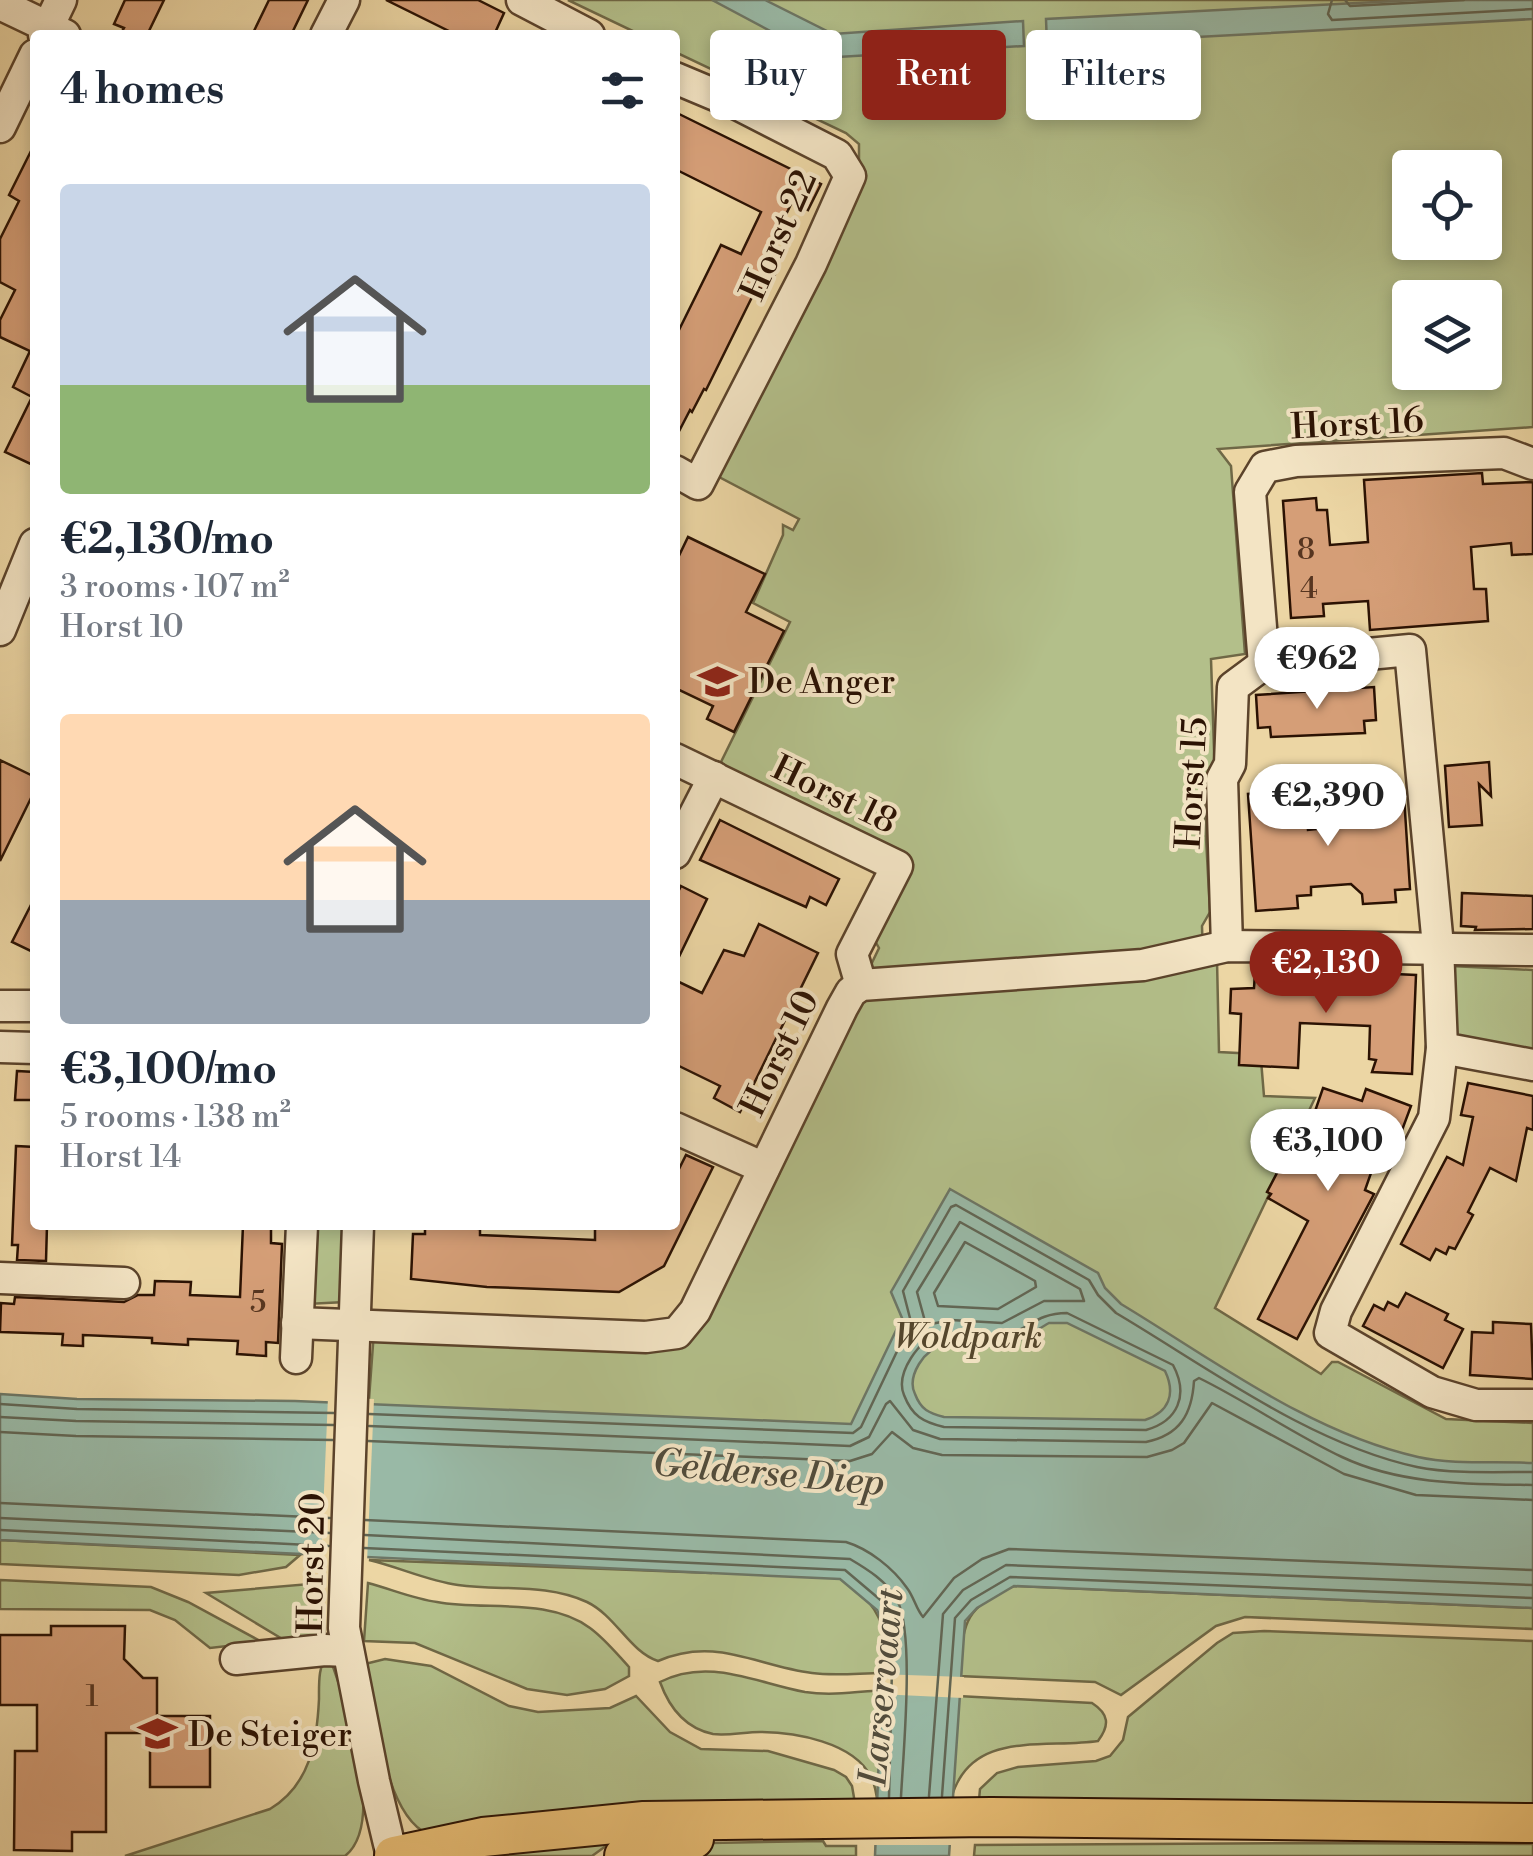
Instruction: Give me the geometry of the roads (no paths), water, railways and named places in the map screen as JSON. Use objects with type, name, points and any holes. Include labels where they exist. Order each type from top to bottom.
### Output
[{"type":"main road","points":[[393,1856],[483,1837],[641,1845],[837,1826],[1533,1823]]},
{"type":"main road","points":[[991,1826],[1533,1840]]},
{"type":"street","points":[[329,30],[344,0]]},
{"type":"street","points":[[522,0],[579,30]]},
{"type":"street","points":[[0,4],[55,24]]},
{"type":"street","points":[[0,127],[30,64]]},
{"type":"street","name":"Horst 22","points":[[680,80],[838,155],[850,176],[811,264],[698,484],[680,474]]},
{"type":"street","name":"Horst 16","points":[[1264,664],[1250,492],[1265,467],[1296,461],[1504,453],[1533,464]]},
{"type":"street","points":[[0,630],[30,556]]},
{"type":"street","points":[[1264,664],[1410,650],[1438,946],[1442,1048],[1434,1118],[1336,1311],[1330,1332],[1432,1392],[1476,1404],[1533,1405]]},
{"type":"street","name":"Horst 15","points":[[1227,946],[1222,779],[1230,764],[1232,687],[1264,664]]},
{"type":"street","name":"Horst 18","points":[[680,761],[897,866],[852,954],[861,985]]},
{"type":"street","points":[[680,843],[714,778]]},
{"type":"street","name":"Horst 10","points":[[356,1326],[646,1337],[677,1333],[694,1311],[842,1008],[851,992],[861,985],[1143,966],[1227,946],[1533,950]]},
{"type":"street","points":[[0,1006],[30,1006]]},
{"type":"street","points":[[0,1047],[30,1048]]},
{"type":"street","points":[[1442,1048],[1533,1065]]},
{"type":"street","points":[[680,1130],[764,1168]]},
{"type":"street","points":[[296,1358],[302,1230]]},
{"type":"street","name":"Horst 20","points":[[358,1230],[344,1607],[348,1651],[393,1856]]},
{"type":"street","points":[[0,1278],[124,1283]]},
{"type":"street","points":[[298,1323],[356,1326]]},
{"type":"street","points":[[236,1659],[348,1651]]},
{"type":"water","points":[[712,0],[765,0],[825,30],[768,30]]},
{"type":"water","points":[[1415,0],[1533,0],[1533,19],[1201,37],[1201,30],[1046,30],[1046,19]]},
{"type":"water","points":[[1023,21],[1024,46],[1006,47],[1006,30],[891,30]]},
{"type":"water","points":[[862,32],[862,56],[842,57],[842,33]]},
{"type":"water","name":"Gelderse Diep","points":[[950,1189],[1098,1273],[1105,1288],[1121,1304],[1227,1371],[1339,1431],[1418,1457],[1533,1463],[1533,1608],[1014,1586],[977,1608],[965,1621],[949,1856],[875,1856],[884,1627],[877,1610],[840,1579],[0,1540],[0,1394],[77,1399],[295,1401],[851,1424],[902,1318],[891,1292]],"holes":[[[1049,1323],[1067,1323],[1165,1371],[1170,1387],[1165,1407],[1145,1420],[944,1417],[926,1410],[917,1399],[913,1386],[915,1372],[928,1353],[938,1347],[1007,1345]]]},
{"type":"place","name":"De Anger","points":[[718,681]]},
{"type":"place","name":"De Steiger","points":[[158,1734]]},
{"type":"park label","name":"Woldpark","points":[[968,1336]]},
{"type":"water label","name":"Larservaart","points":[[881,1687]]}]
